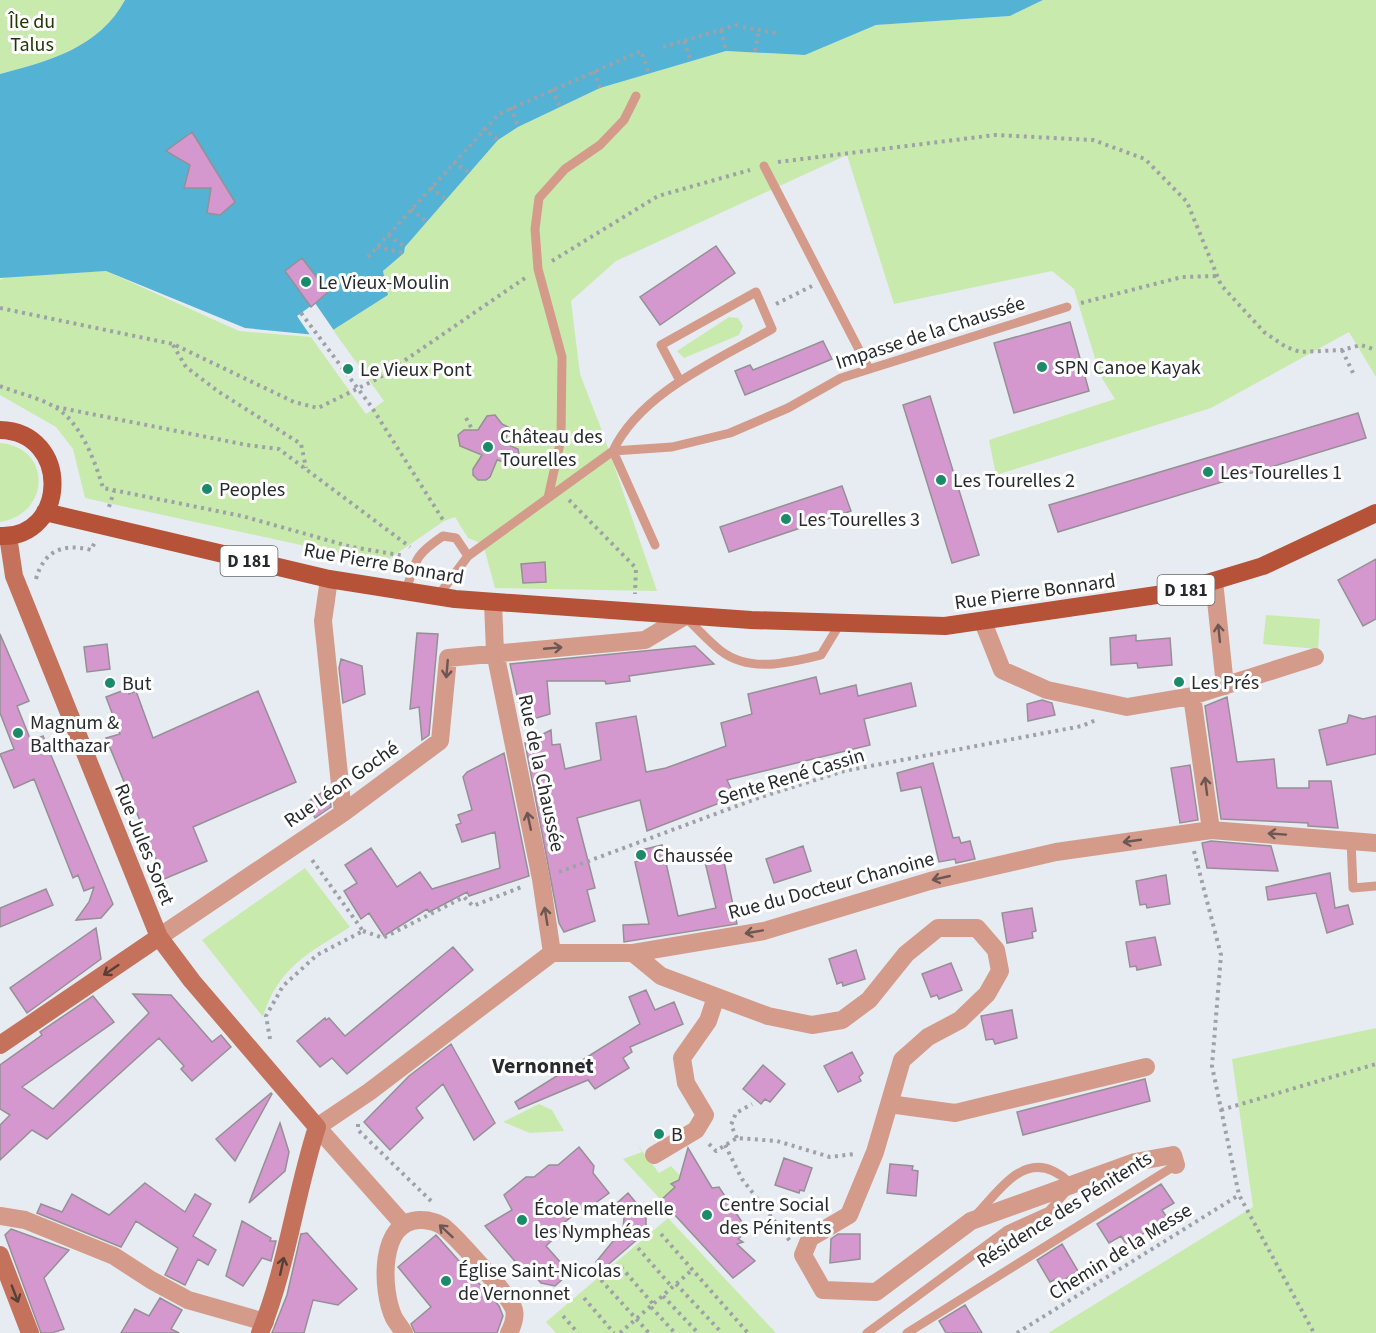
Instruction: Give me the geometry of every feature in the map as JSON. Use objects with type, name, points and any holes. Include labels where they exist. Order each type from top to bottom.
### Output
[{"type":"main road","points":[[0,430],[26,436],[45,453],[54,482],[51,500],[45,512],[33,525],[4,536]]},
{"type":"main road","name":"Rue Pierre Bonnard","points":[[45,512],[329,579],[493,603],[685,616],[945,626],[1138,600],[1177,592],[1263,566],[1376,513]]},
{"type":"main road","name":"Rue Jules Soret","points":[[4,536],[14,576],[159,937],[192,981],[317,1127]]},
{"type":"main road","points":[[0,1045],[159,937]]},
{"type":"main road","points":[[262,1328],[276,1291],[297,1197],[317,1127]]},
{"type":"main road","points":[[0,1256],[30,1333]]},
{"type":"street","points":[[329,579],[323,621],[343,813]]},
{"type":"street","points":[[1214,581],[1225,686]]},
{"type":"street","name":"Rue de la Chaussée","points":[[493,603],[495,652],[541,879],[552,953]]},
{"type":"street","points":[[495,652],[645,639],[685,616]]},
{"type":"street","points":[[983,622],[1002,670],[1047,690],[1127,707],[1192,696],[1315,657]]},
{"type":"street","name":"Rue Léon Goché","points":[[159,937],[343,813],[440,741],[448,658],[495,652]]},
{"type":"street","points":[[1192,696],[1211,830]]},
{"type":"street","name":"Rue du Docteur Chanoine","points":[[552,953],[633,954],[764,931],[930,880],[1056,852],[1211,830],[1376,843]]},
{"type":"street","points":[[633,954],[661,976],[768,1016],[812,1025],[843,1020],[869,1000],[906,954],[938,927],[977,928],[996,950],[1000,971],[987,994],[960,1020],[928,1036],[902,1060],[875,1152],[849,1215],[810,1238],[803,1255]]},
{"type":"street","points":[[404,1225],[317,1127],[369,1092],[552,953]]},
{"type":"street","points":[[654,1155],[696,1130],[705,1114],[686,1083],[682,1058],[708,1022],[716,997]]},
{"type":"street","points":[[889,1104],[955,1113],[1146,1067]]},
{"type":"street","name":"Résidence des Pénitents","points":[[803,1255],[823,1290],[876,1292],[971,1221],[1071,1187],[1135,1162],[1173,1155],[1176,1165]]},
{"type":"street","points":[[0,1216],[25,1220],[114,1256],[151,1281],[188,1300],[262,1328]]},
{"type":"street","points":[[404,1333],[393,1317],[386,1275],[386,1256],[391,1241],[404,1225],[422,1220],[442,1226],[513,1307],[514,1315],[509,1333]]},
{"type":"lane","points":[[548,498],[561,438],[562,357],[538,269],[535,228],[539,198],[565,169],[600,145],[624,120],[636,96]]},
{"type":"lane","points":[[764,166],[869,369]]},
{"type":"lane","points":[[438,596],[468,556],[613,451],[622,431],[635,417],[680,381],[772,329],[756,292],[661,345],[680,381]]},
{"type":"lane","name":"Impasse de la Chaussée","points":[[613,451],[672,447],[730,433],[788,408],[841,378],[1067,307]]},
{"type":"lane","points":[[613,451],[655,545]]},
{"type":"lane","points":[[406,591],[416,558],[422,550],[443,536],[456,538],[468,556]]},
{"type":"lane","points":[[685,616],[722,652],[746,662],[781,665],[821,655],[842,622]]},
{"type":"lane","points":[[1351,840],[1353,888],[1376,886]]},
{"type":"lane","name":"Résidence des Pénitents","points":[[907,1333],[1176,1165]]},
{"type":"lane","name":"Résidence des Pénitents","points":[[867,1333],[1007,1230],[1049,1211],[1071,1187],[1066,1178],[1046,1168],[1025,1169],[1006,1181],[971,1221]]},
{"type":"path","points":[[663,47],[741,26],[780,34]]},
{"type":"path","points":[[722,30],[726,51]]},
{"type":"path","points":[[755,51],[759,30]]},
{"type":"path","points":[[684,41],[691,62]]},
{"type":"path","points":[[368,257],[483,128],[511,107],[641,51],[649,74]]},
{"type":"path","points":[[594,71],[600,88]]},
{"type":"path","points":[[552,89],[560,107]]},
{"type":"path","points":[[511,107],[518,127]]},
{"type":"path","points":[[483,128],[498,140]]},
{"type":"path","points":[[0,308],[173,344],[294,402],[318,408],[379,378],[538,269],[658,196],[781,161],[995,135],[1094,140],[1145,159],[1187,202],[1221,285],[1264,332],[1286,347],[1299,352],[1342,350],[1361,345],[1376,350]]},
{"type":"path","points":[[453,162],[471,173]]},
{"type":"path","points":[[431,188],[446,200]]},
{"type":"path","points":[[411,209],[428,223]]},
{"type":"path","points":[[377,247],[404,250],[388,235]]},
{"type":"path","points":[[1067,307],[1182,277],[1218,276]]},
{"type":"path","points":[[764,310],[823,280]]},
{"type":"path","points":[[301,313],[371,406],[444,521]]},
{"type":"path","points":[[173,344],[186,367],[219,392],[301,444],[307,468]]},
{"type":"path","points":[[1342,350],[1354,377]]},
{"type":"path","points":[[0,386],[55,406],[247,445],[279,448],[408,543],[416,558]]},
{"type":"path","points":[[55,406],[80,433],[95,462],[103,489],[242,516],[352,547],[416,558]]},
{"type":"path","points":[[466,418],[471,429]]},
{"type":"path","points":[[14,576],[36,579],[44,559],[55,550],[67,546],[92,550],[114,490]]},
{"type":"path","points":[[559,490],[636,568],[634,612]]},
{"type":"path","name":"Sente René Cassin","points":[[363,931],[382,938],[464,897],[473,906],[761,797],[844,771],[1082,726],[1127,707]]},
{"type":"path","points":[[270,1039],[266,1016],[283,986],[317,955],[363,931],[299,842]]},
{"type":"path","points":[[1193,844],[1221,955],[1212,1066],[1239,1196],[1314,1333]]},
{"type":"path","points":[[1221,1110],[1376,1064]]},
{"type":"path","points":[[737,1138],[730,1125],[736,1113],[752,1104]]},
{"type":"path","points":[[357,1124],[358,1130],[436,1207]]},
{"type":"path","points":[[696,1130],[716,1151],[737,1138],[777,1142],[830,1156],[875,1152]]},
{"type":"path","points":[[725,1145],[742,1179],[775,1225],[803,1255]]},
{"type":"path","name":"Chemin de la Messe","points":[[1017,1333],[1239,1196]]},
{"type":"path","points":[[661,1234],[748,1333]]},
{"type":"path","points":[[638,1248],[722,1333]]},
{"type":"path","points":[[621,1267],[675,1333]]},
{"type":"path","points":[[624,1332],[693,1270]]},
{"type":"path","points":[[601,1280],[649,1333]]},
{"type":"path","points":[[663,1296],[698,1333]]},
{"type":"path","points":[[584,1298],[614,1333]]},
{"type":"path","points":[[563,1316],[578,1333]]},
{"type":"green space","name":"Île du Talus","points":[[0,0],[125,0],[114,16],[87,41],[54,58],[0,74]]},
{"type":"green space","points":[[1043,0],[1376,0],[1376,377],[1349,332],[1211,408],[996,475],[989,440],[1115,399],[1100,375],[1074,289],[1052,271],[894,304],[847,155],[616,261],[571,301],[580,374],[604,436],[657,591],[495,588],[483,544],[468,538],[455,517],[444,521],[383,563],[85,498],[73,449],[56,427],[0,395],[0,280],[6,277],[106,271],[239,331],[311,337],[366,414],[384,401],[333,330],[388,295],[383,271],[404,253],[405,247],[498,140],[518,127],[600,88],[726,51],[805,55],[876,25],[1010,16]]},
{"type":"green space","points":[[729,317],[738,318],[743,326],[739,335],[684,358],[677,351]]},
{"type":"green space","points":[[0,443],[17,447],[29,456],[36,468],[39,481],[36,495],[29,507],[17,516],[0,522]]},
{"type":"green space","points":[[1266,615],[1320,619],[1318,649],[1263,644]]},
{"type":"green space","points":[[305,868],[350,927],[308,954],[286,973],[269,1000],[263,1017],[202,940]]},
{"type":"green space","points":[[1376,1028],[1376,1333],[1048,1333],[1253,1207],[1232,1059]]},
{"type":"green space","points":[[539,1104],[552,1110],[564,1131],[530,1133],[503,1122]]},
{"type":"green space","points":[[636,1143],[659,1173],[671,1166],[682,1178],[672,1184],[675,1187],[661,1200],[623,1159],[642,1152]]},
{"type":"green space","points":[[668,1218],[776,1333],[556,1333],[546,1322]]},
{"type":"water","points":[[125,0],[1043,0],[1010,16],[876,25],[805,55],[726,51],[600,88],[518,127],[498,140],[405,247],[404,253],[383,271],[388,295],[333,330],[316,335],[245,328],[106,271],[0,278],[0,74],[54,58],[87,41],[114,16]]},
{"type":"pier","points":[[315,303],[335,332],[312,338],[297,316]]},
{"type":"building","points":[[192,132],[235,202],[220,215],[207,213],[211,188],[184,188],[190,165],[166,151]]},
{"type":"building","points":[[716,246],[735,273],[660,325],[640,297]]},
{"type":"building","name":"Le Vieux-Moulin","points":[[302,258],[328,292],[311,307],[285,271]]},
{"type":"building","name":"SPN Canoe Kayak","points":[[1070,322],[1089,391],[1014,413],[994,343]]},
{"type":"building","points":[[823,341],[832,359],[745,395],[735,371],[750,365],[753,370]]},
{"type":"building","name":"Les Tourelles 2","points":[[930,396],[979,555],[952,563],[903,405]]},
{"type":"building","name":"Les Tourelles 1","points":[[1358,413],[1366,438],[1058,532],[1049,505]]},
{"type":"building","name":"Château des Tourelles","points":[[495,415],[502,424],[510,428],[504,443],[518,449],[520,459],[516,465],[497,460],[490,477],[486,480],[478,480],[473,475],[473,469],[482,455],[460,446],[458,435],[464,430],[478,430],[487,416]]},
{"type":"building","name":"Les Tourelles 3","points":[[842,486],[851,511],[729,552],[720,527]]},
{"type":"building","points":[[1376,559],[1376,619],[1363,626],[1338,580]]},
{"type":"building","points":[[545,562],[546,582],[523,583],[521,564]]},
{"type":"building","points":[[417,633],[438,634],[429,735],[422,740],[419,707],[410,709]]},
{"type":"building","points":[[0,634],[29,701],[17,706],[31,741],[43,736],[113,904],[101,918],[76,920],[89,902],[94,887],[84,891],[78,875],[73,878],[34,779],[14,788],[0,754],[14,749],[0,713]]},
{"type":"building","points":[[1136,635],[1136,641],[1170,638],[1172,665],[1138,668],[1137,663],[1111,665],[1110,638]]},
{"type":"building","points":[[107,644],[110,669],[87,672],[84,647]]},
{"type":"building","points":[[695,646],[714,664],[629,676],[630,681],[606,684],[605,681],[547,681],[550,714],[523,722],[510,664]]},
{"type":"building","points":[[341,659],[362,666],[365,694],[343,703],[339,668]]},
{"type":"building","points":[[816,677],[820,694],[856,685],[858,696],[911,683],[916,706],[864,719],[870,745],[727,780],[735,797],[647,831],[640,800],[577,818],[595,888],[587,890],[595,921],[564,932],[559,923],[525,743],[551,730],[552,745],[560,744],[565,769],[601,760],[596,723],[636,716],[646,772],[666,768],[726,746],[721,723],[752,714],[748,694]]},
{"type":"building","points":[[127,689],[129,694],[136,691],[153,738],[258,691],[296,782],[193,827],[207,861],[164,879],[106,738],[120,734],[106,697]]},
{"type":"building","points":[[1227,697],[1237,762],[1274,759],[1277,788],[1309,788],[1309,781],[1331,781],[1338,828],[1308,826],[1308,823],[1221,819],[1205,706]]},
{"type":"building","points":[[1042,700],[1052,703],[1055,715],[1028,721],[1027,704]]},
{"type":"building","points":[[1349,715],[1363,719],[1376,716],[1376,754],[1327,765],[1319,730],[1347,723]]},
{"type":"building","points":[[504,753],[529,876],[469,896],[467,892],[429,912],[427,909],[384,936],[369,913],[361,919],[344,891],[357,883],[345,865],[371,848],[397,887],[420,872],[432,889],[500,868],[495,832],[462,842],[456,825],[461,823],[458,815],[472,810],[463,777],[467,772]]},
{"type":"building","points":[[933,763],[953,838],[959,837],[961,843],[970,841],[975,859],[956,863],[955,859],[939,862],[921,787],[901,791],[897,773]]},
{"type":"building","points":[[1190,765],[1198,820],[1180,823],[1171,768]]},
{"type":"building","points":[[329,788],[331,807],[315,818],[307,802]]},
{"type":"building","points":[[1211,841],[1271,846],[1278,871],[1207,868],[1202,843]]},
{"type":"building","points":[[662,845],[678,916],[716,908],[705,862],[723,857],[737,924],[624,942],[623,925],[649,924],[635,862],[639,861],[637,851]]},
{"type":"building","points":[[803,846],[811,871],[774,883],[766,859]]},
{"type":"building","points":[[1330,873],[1335,908],[1348,905],[1353,924],[1327,933],[1316,893],[1268,900],[1266,887]]},
{"type":"building","points":[[1166,875],[1170,904],[1147,908],[1146,904],[1140,905],[1136,881]]},
{"type":"building","points":[[46,889],[53,905],[0,927],[0,908]]},
{"type":"building","points":[[1032,908],[1036,931],[1032,932],[1033,938],[1007,943],[1002,913]]},
{"type":"building","points":[[96,928],[101,959],[27,1013],[10,988]]},
{"type":"building","points":[[1155,937],[1161,965],[1137,970],[1136,966],[1130,967],[1126,942]]},
{"type":"building","points":[[453,947],[473,970],[347,1074],[332,1058],[320,1067],[297,1041],[325,1018],[326,1020],[329,1018],[345,1036]]},
{"type":"building","points":[[856,950],[865,979],[843,986],[842,982],[837,984],[829,959]]},
{"type":"building","points":[[951,963],[962,990],[939,999],[937,995],[931,997],[922,974]]},
{"type":"building","points":[[646,990],[655,1010],[674,1002],[683,1024],[630,1047],[632,1052],[623,1058],[629,1068],[595,1089],[588,1080],[519,1109],[515,1102],[640,1024],[629,997]]},
{"type":"building","points":[[133,994],[171,995],[212,1042],[221,1035],[231,1047],[192,1081],[181,1069],[184,1066],[159,1038],[47,1139],[32,1130],[0,1160],[0,1125],[10,1115],[0,1109],[0,1065],[42,1035],[40,1032],[93,996],[114,1022],[22,1087],[53,1109],[149,1013]]},
{"type":"building","points":[[1012,1010],[1017,1038],[995,1044],[993,1039],[986,1040],[981,1016]]},
{"type":"building","points":[[451,1044],[495,1123],[474,1140],[443,1084],[416,1108],[423,1118],[390,1150],[364,1122],[409,1076]]},
{"type":"building","points":[[852,1052],[863,1073],[859,1077],[861,1081],[838,1092],[824,1066]]},
{"type":"building","points":[[763,1065],[785,1084],[770,1102],[765,1099],[761,1104],[743,1089]]},
{"type":"building","points":[[1145,1079],[1150,1101],[1023,1135],[1017,1112]]},
{"type":"building","points":[[272,1094],[235,1161],[216,1139]]},
{"type":"building","points":[[280,1123],[289,1152],[285,1171],[249,1203]]},
{"type":"building","name":"École maternelle les Nymphéas","points":[[579,1147],[594,1166],[593,1173],[609,1193],[586,1210],[581,1209],[565,1222],[563,1230],[546,1246],[562,1264],[560,1272],[565,1277],[555,1286],[541,1283],[527,1267],[518,1265],[485,1226],[512,1210],[504,1195],[526,1177],[534,1177],[549,1165],[558,1165]]},
{"type":"building","name":"Centre Social des Pénitents","points":[[688,1148],[712,1188],[719,1187],[748,1231],[738,1239],[743,1242],[737,1244],[755,1261],[733,1278],[661,1200],[675,1187],[671,1184],[679,1180]]},
{"type":"building","points":[[784,1158],[812,1168],[804,1191],[800,1190],[799,1193],[775,1185]]},
{"type":"building","points":[[890,1164],[913,1166],[912,1170],[918,1171],[916,1196],[887,1193]]},
{"type":"building","points":[[145,1183],[185,1212],[195,1194],[211,1204],[193,1236],[216,1250],[208,1265],[198,1259],[185,1285],[165,1275],[178,1248],[136,1221],[121,1247],[37,1213],[41,1204],[62,1212],[72,1194],[109,1215]]},
{"type":"building","points":[[1161,1184],[1174,1203],[1162,1210],[1168,1219],[1126,1244],[1121,1236],[1109,1243],[1097,1224]]},
{"type":"building","points":[[628,1193],[646,1215],[646,1232],[603,1269],[596,1262],[623,1229],[624,1218],[616,1204]]},
{"type":"building","points":[[242,1221],[271,1238],[270,1241],[276,1241],[271,1261],[262,1258],[243,1286],[226,1276]]},
{"type":"building","points":[[11,1229],[69,1250],[44,1278],[64,1329],[52,1333],[41,1333],[5,1235]]},
{"type":"building","points":[[307,1233],[357,1289],[338,1305],[313,1300],[304,1333],[272,1333],[287,1295],[301,1234]]},
{"type":"building","points":[[838,1234],[860,1234],[860,1259],[830,1263],[831,1239]]},
{"type":"building","name":"Église Saint-Nicolas de Vernonnet","points":[[436,1235],[499,1306],[503,1316],[497,1333],[415,1333],[411,1324],[431,1307],[398,1267]]},
{"type":"building","points":[[1062,1244],[1078,1271],[1059,1283],[1056,1279],[1050,1282],[1037,1260]]},
{"type":"building","points":[[160,1298],[182,1310],[171,1329],[179,1333],[121,1333],[135,1309],[149,1316]]},
{"type":"building","points":[[965,1305],[982,1333],[946,1333],[939,1321]]},
{"type":"place","name":"Le Vieux-Moulin","points":[[306,282]]},
{"type":"place","name":"SPN Canoe Kayak","points":[[1042,367]]},
{"type":"place","name":"Le Vieux Pont","points":[[348,369]]},
{"type":"place","name":"Château des Tourelles","points":[[488,447]]},
{"type":"place","name":"Les Tourelles 1","points":[[1208,472]]},
{"type":"place","name":"Les Tourelles 2","points":[[941,480]]},
{"type":"place","name":"Peoples","points":[[207,489]]},
{"type":"place","name":"Les Tourelles 3","points":[[786,519]]},
{"type":"place","name":"Les Prés","points":[[1179,682]]},
{"type":"place","name":"But","points":[[110,683]]},
{"type":"place","name":"Magnum & Balthazar","points":[[18,733]]},
{"type":"place","name":"Chaussée","points":[[641,855]]},
{"type":"place","name":"B","points":[[659,1134]]},
{"type":"place","name":"Centre Social des Pénitents","points":[[707,1215]]},
{"type":"place","name":"École maternelle les Nymphéas","points":[[522,1220]]},
{"type":"place","name":"Église Saint-Nicolas de Vernonnet","points":[[446,1281]]},
{"type":"district","name":"Vernonnet","points":[[543,1065]]}]
